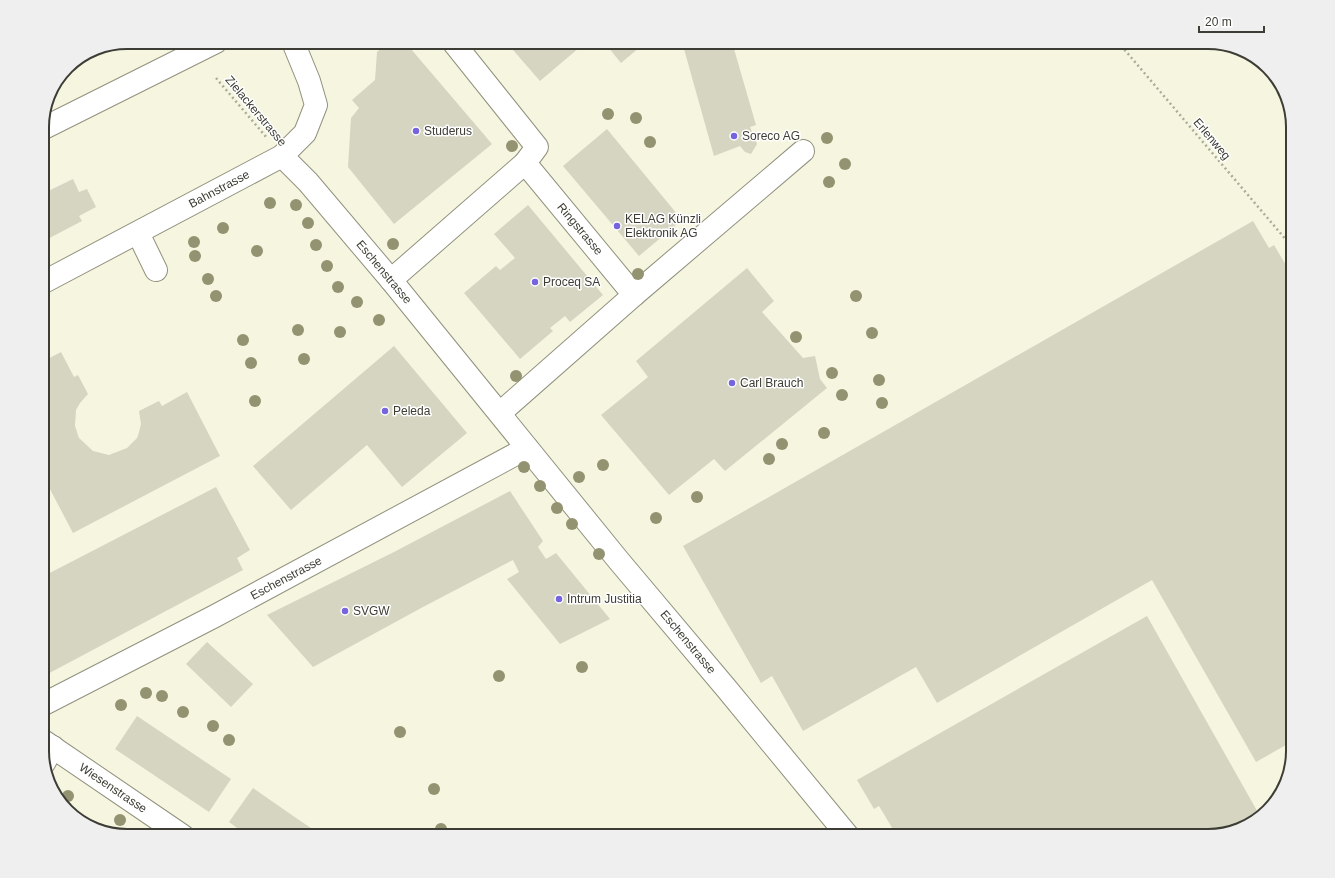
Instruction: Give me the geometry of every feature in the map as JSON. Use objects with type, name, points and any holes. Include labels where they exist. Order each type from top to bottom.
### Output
[{"type":"street","points":[[49,126],[202,49]]},
{"type":"street","name":"Bahnstrasse","points":[[49,279],[282,156],[305,133],[316,105],[309,81],[296,49]]},
{"type":"street","points":[[391,280],[525,163],[537,147],[459,49]]},
{"type":"street","points":[[500,413],[634,295],[803,151]]},
{"type":"street","name":"Eschenstrasse","points":[[282,156],[308,182],[391,280],[527,448],[842,829]]},
{"type":"street","name":"Ringstrasse","points":[[525,163],[634,295]]},
{"type":"street","points":[[138,233],[156,270]]},
{"type":"street","name":"Eschenstrasse","points":[[49,702],[215,616],[527,448]]},
{"type":"street","name":"Wiesenstrasse","points":[[49,751],[172,829]]},
{"type":"path","name":"Erlenweg","points":[[1124,49],[1286,240]]},
{"type":"path","name":"Zielackerstrasse","points":[[216,78],[282,156]]},
{"type":"building","name":"Studerus","points":[[380,49],[411,49],[492,144],[394,224],[348,167],[351,118],[359,108],[352,100],[375,80],[377,52]]},
{"type":"building","points":[[512,49],[578,49],[540,81]]},
{"type":"building","points":[[610,49],[638,49],[621,63]]},
{"type":"building","points":[[684,49],[734,49],[756,125],[750,127],[757,144],[751,154],[745,152],[740,146],[714,156]]},
{"type":"building","points":[[607,129],[682,220],[639,256],[563,166]]},
{"type":"building","points":[[73,179],[79,192],[87,189],[96,207],[79,216],[82,221],[49,238],[49,191]]},
{"type":"building","name":"Proceq SA","points":[[528,205],[603,295],[570,322],[565,316],[550,328],[553,331],[520,359],[464,293],[496,266],[500,270],[515,258],[494,234]]},
{"type":"building","points":[[1253,221],[1269,248],[1274,245],[1286,265],[1286,745],[1256,762],[1152,580],[937,703],[916,667],[803,731],[772,676],[761,683],[683,546]]},
{"type":"building","name":"Carl Brauch","points":[[747,268],[774,301],[762,312],[803,358],[815,356],[820,379],[827,388],[725,471],[714,459],[669,495],[601,415],[648,377],[636,361]]},
{"type":"building","points":[[394,346],[467,433],[402,487],[367,445],[291,510],[253,466]]},
{"type":"building","points":[[61,352],[74,377],[78,375],[88,394],[76,410],[75,426],[79,438],[93,451],[109,455],[127,448],[137,438],[139,432],[141,424],[139,411],[159,401],[162,406],[187,392],[220,456],[73,533],[49,487],[49,358]]},
{"type":"building","points":[[216,487],[250,550],[237,558],[243,570],[49,673],[49,573]]},
{"type":"building","points":[[510,491],[543,541],[538,547],[546,559],[556,553],[610,619],[560,644],[507,579],[519,572],[513,560],[313,667],[267,615],[394,552]]},
{"type":"building","points":[[1147,616],[1257,811],[1238,823],[1208,829],[893,829],[879,806],[874,809],[857,780]]},
{"type":"building","points":[[207,642],[253,684],[231,707],[186,664]]},
{"type":"building","points":[[137,716],[231,779],[209,812],[115,749]]},
{"type":"building","points":[[253,788],[312,829],[238,829],[229,822]]},
{"type":"place","name":"Studerus","points":[[416,131]]},
{"type":"place","name":"Soreco AG","points":[[734,136]]},
{"type":"place","name":"KELAG Künzli Elektronik AG","points":[[617,226]]},
{"type":"place","name":"Proceq SA","points":[[535,282]]},
{"type":"place","name":"Carl Brauch","points":[[732,383]]},
{"type":"place","name":"Peleda","points":[[385,411]]},
{"type":"place","name":"Intrum Justitia","points":[[559,599]]},
{"type":"place","name":"SVGW","points":[[345,611]]}]
